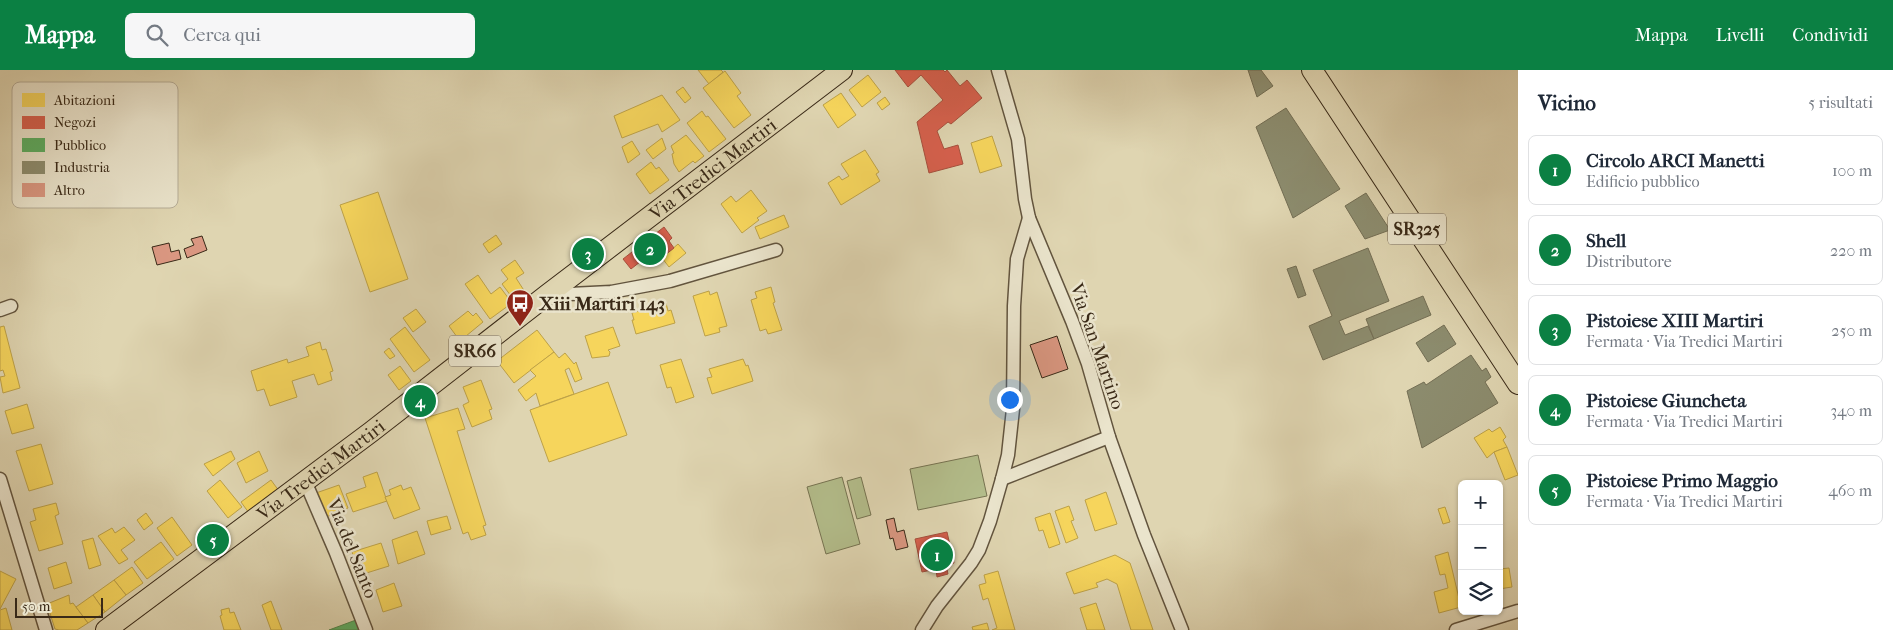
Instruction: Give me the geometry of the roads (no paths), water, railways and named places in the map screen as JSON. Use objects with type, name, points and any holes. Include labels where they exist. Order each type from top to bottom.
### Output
[{"type":"main road","name":"Via Tredici Martiri","points":[[106,630],[418,397],[547,295],[842,70]]},
{"type":"main road","name":"SR325","points":[[1316,72],[1518,384]]},
{"type":"street","name":"Via San Martino","points":[[998,70],[1018,139],[1029,218],[1088,364],[1109,437],[1144,535],[1182,630]]},
{"type":"street","points":[[922,630],[937,606],[979,550],[990,521],[1002,479],[1008,454],[1013,409],[1014,306],[1017,259],[1029,218]]},
{"type":"street","points":[[547,295],[610,292],[662,283],[776,250]]},
{"type":"street","points":[[1002,479],[1109,437]]},
{"type":"street","points":[[0,479],[46,630]]},
{"type":"street","name":"Via del Santo","points":[[305,481],[366,630]]},
{"type":"street","points":[[1456,630],[1518,611]]},
{"type":"place","name":"Shell","points":[[650,249]]},
{"type":"place","name":"Pistoiese XIII Martiri","points":[[588,254]]},
{"type":"place","name":"Xiii Martiri 143","points":[[520,327]]},
{"type":"place","name":"Pistoiese Giuncheta","points":[[420,401]]},
{"type":"place","name":"Pistoiese Primo Maggio","points":[[213,540]]},
{"type":"place","name":"Circolo ARCI Manetti","points":[[937,555]]}]
